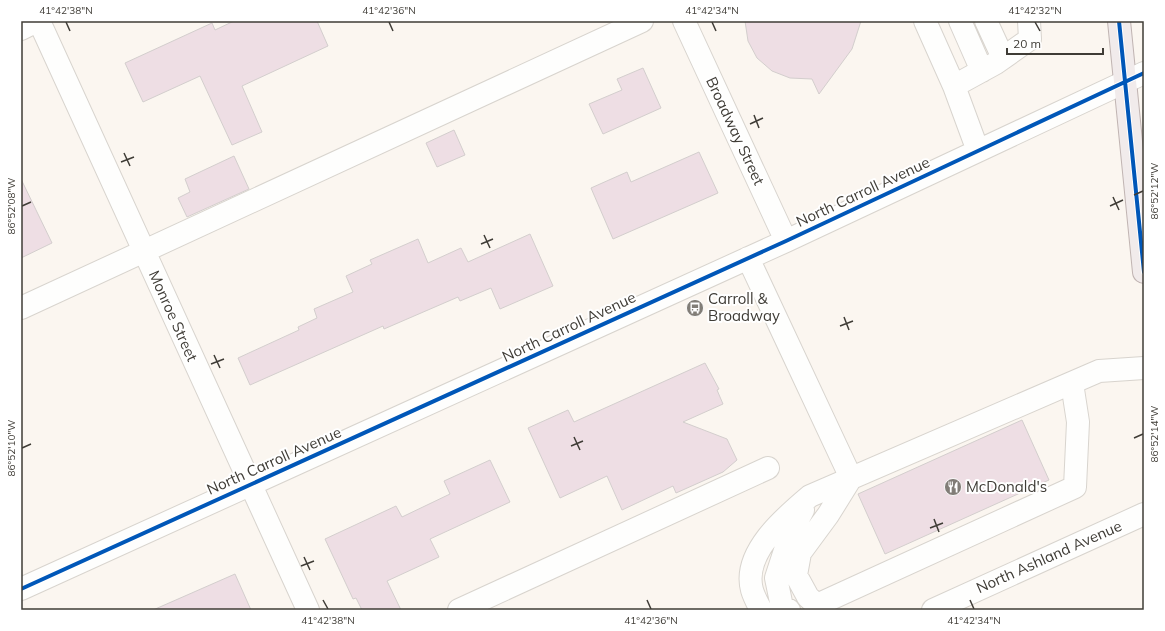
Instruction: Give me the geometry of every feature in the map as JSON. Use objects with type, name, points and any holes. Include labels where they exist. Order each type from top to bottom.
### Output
[{"type":"main road","points":[[1119,21],[1144,272]]},
{"type":"street","points":[[21,28],[38,21]]},
{"type":"street","name":"Monroe Street","points":[[38,21],[308,610]]},
{"type":"street","points":[[21,308],[642,21]]},
{"type":"street","name":"Broadway Street","points":[[684,21],[786,241]]},
{"type":"street","points":[[925,21],[954,86],[978,151]]},
{"type":"street","points":[[960,21],[982,71]]},
{"type":"street","points":[[986,21],[1003,58]]},
{"type":"street","points":[[954,86],[982,71],[1030,39],[1029,21]]},
{"type":"street","name":"North Carroll Avenue","points":[[21,589],[786,241],[1144,73]]},
{"type":"street","points":[[748,258],[851,478]]},
{"type":"street","points":[[761,610],[752,590],[752,563],[764,543],[784,517],[810,496],[1099,371],[1144,368]]},
{"type":"street","points":[[851,478],[828,514],[800,553],[796,575],[813,608],[1075,486],[1078,422],[1072,382]]},
{"type":"street","points":[[459,610],[768,468]]},
{"type":"street","points":[[789,610],[782,607],[776,578],[790,535],[810,496]]},
{"type":"street","name":"North Ashland Avenue","points":[[933,610],[1144,514]]},
{"type":"building","points":[[234,21],[317,21],[328,46],[242,86],[262,132],[232,145],[200,76],[143,102],[125,63],[212,23],[215,30]]},
{"type":"building","points":[[745,21],[861,21],[852,49],[819,94],[812,79],[790,78],[772,71],[757,58],[748,41]]},
{"type":"building","points":[[643,68],[661,108],[603,134],[589,104],[622,90],[617,79]]},
{"type":"building","points":[[454,130],[465,155],[437,167],[426,143]]},
{"type":"building","points":[[699,152],[718,193],[613,239],[591,188],[627,172],[631,182]]},
{"type":"building","points":[[234,156],[249,189],[187,217],[178,198],[190,192],[185,179]]},
{"type":"building","points":[[21,179],[52,243],[21,258]]},
{"type":"building","points":[[530,234],[553,286],[500,309],[491,288],[460,301],[458,297],[384,329],[383,326],[250,385],[238,358],[299,330],[298,327],[317,318],[314,309],[353,292],[346,276],[372,264],[370,260],[418,239],[428,263],[461,248],[468,262]]},
{"type":"building","points":[[705,363],[719,389],[717,390],[723,404],[683,422],[727,439],[737,460],[723,472],[676,493],[673,486],[622,510],[607,476],[560,498],[528,428],[568,410],[574,422]]},
{"type":"building","name":"McDonald's","points":[[1022,420],[1049,480],[885,554],[858,494]]},
{"type":"building","points":[[490,460],[510,502],[430,539],[439,557],[387,581],[401,610],[362,610],[356,598],[353,599],[325,539],[396,506],[402,517],[450,494],[444,481]]},
{"type":"building","points":[[235,574],[251,610],[153,610]]},
{"type":"cycle path","points":[[1119,21],[1144,272]]},
{"type":"cycle path","points":[[21,589],[786,241],[1144,73]]},
{"type":"place","name":"Carroll & Broadway","points":[[695,308]]},
{"type":"place","name":"McDonald's","points":[[953,487]]}]
